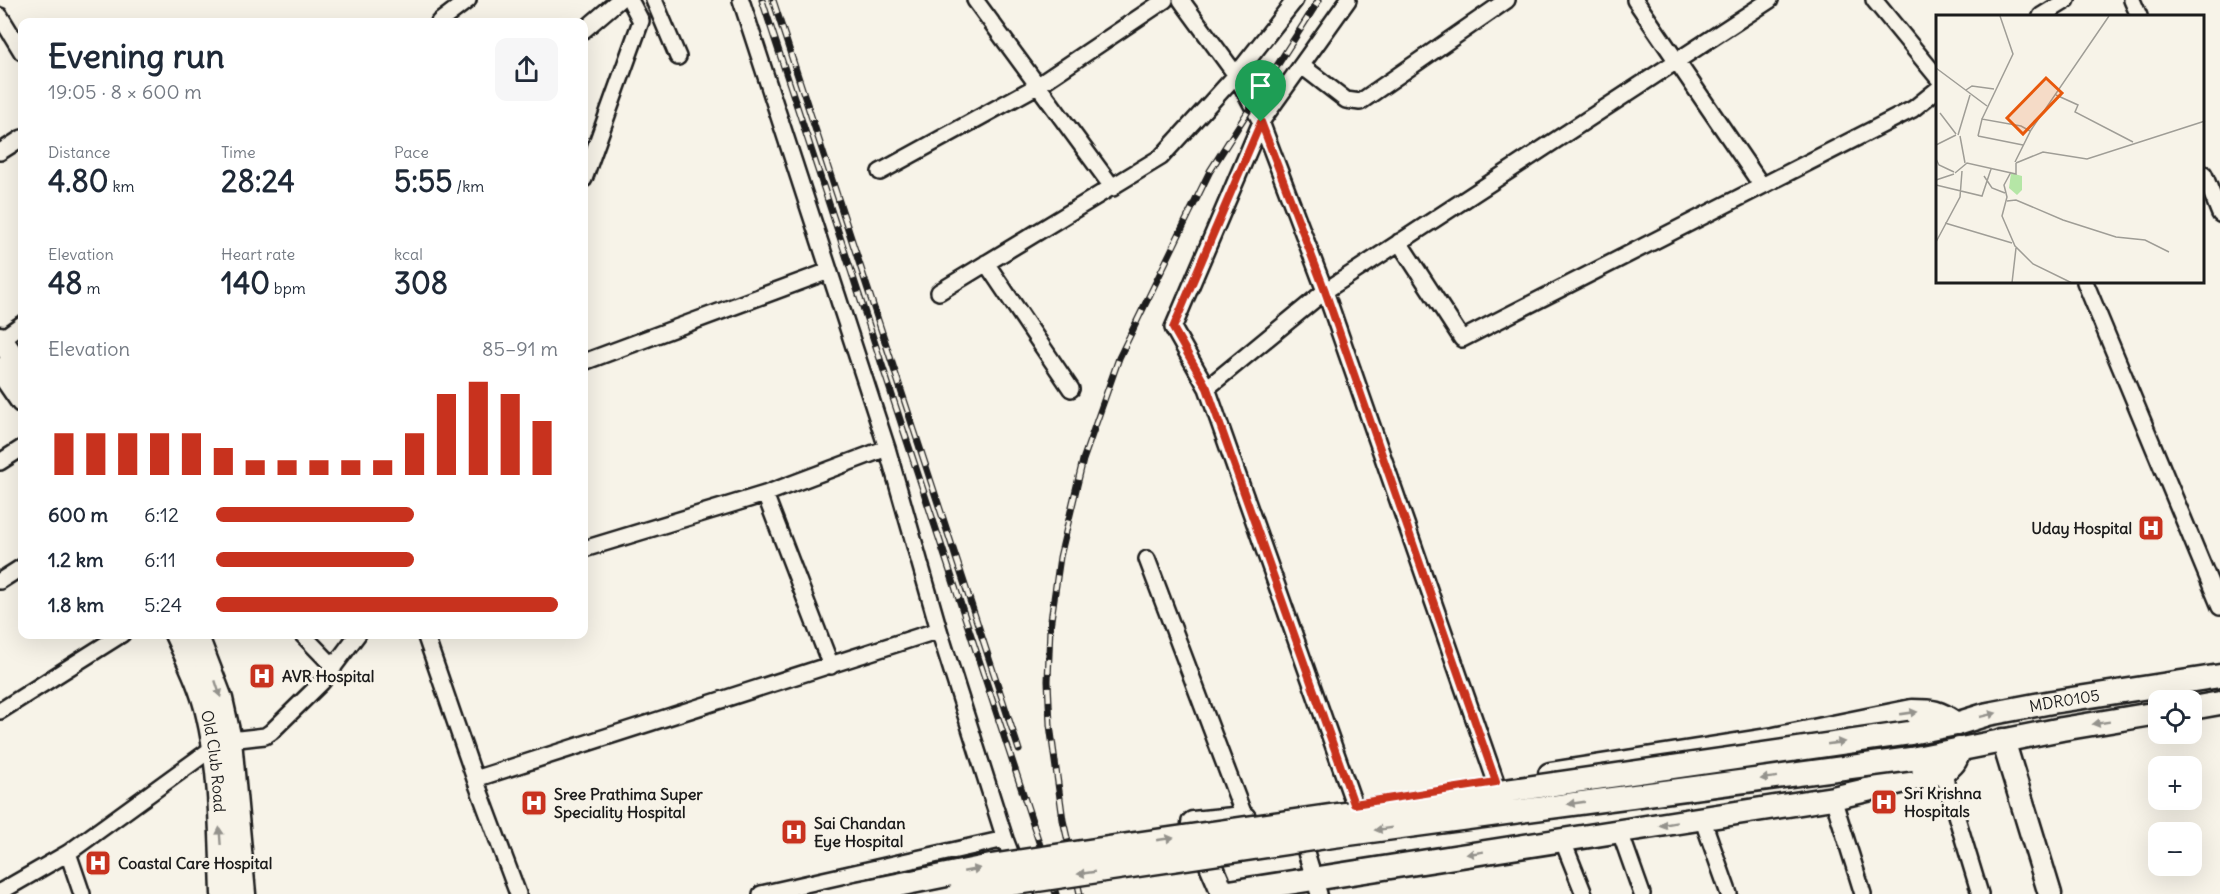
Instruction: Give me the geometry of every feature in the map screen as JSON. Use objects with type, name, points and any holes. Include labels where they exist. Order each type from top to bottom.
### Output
[{"type":"main road","points":[[0,338],[18,364]]},
{"type":"main road","points":[[0,369],[18,395]]},
{"type":"main road","name":"Old Club Road","points":[[178,639],[222,743],[244,894]]},
{"type":"main road","name":"Old Club Road","points":[[198,639],[221,699],[223,894]]},
{"type":"main road","name":"MDR0105","points":[[853,894],[991,866],[1128,845],[1910,733],[1956,724],[1988,714],[2074,698],[2220,676]]},
{"type":"main road","points":[[2202,706],[2220,703]]},
{"type":"main road","points":[[1956,724],[1945,715],[1934,711],[1912,711],[1774,739],[1294,813],[1193,823],[1223,894],[1316,887],[1562,839],[1833,798],[1942,772],[1953,766],[1958,759],[1959,749]]},
{"type":"main road","name":"MDR0105","points":[[958,894],[1010,884],[1333,836],[1911,759],[2148,715]]},
{"type":"main road","points":[[2003,740],[2050,894]]},
{"type":"street","points":[[444,18],[468,0]]},
{"type":"street","points":[[588,26],[618,0]]},
{"type":"street","points":[[588,163],[641,21],[630,0]]},
{"type":"street","points":[[654,0],[678,57]]},
{"type":"street","points":[[741,0],[887,448],[939,630],[1005,839],[1026,894]]},
{"type":"street","points":[[975,0],[1113,188]]},
{"type":"street","points":[[880,172],[1037,86],[1165,0]]},
{"type":"street","points":[[1181,0],[1236,75],[1261,122],[1325,291],[1496,782]]},
{"type":"street","points":[[939,292],[1161,157],[1236,75],[1295,0]]},
{"type":"street","points":[[1348,0],[1261,122],[1173,328],[1207,388],[1354,804]]},
{"type":"street","points":[[1302,66],[1346,100],[1360,102],[1507,0]]},
{"type":"street","points":[[1635,0],[1762,186]]},
{"type":"street","points":[[1207,388],[1325,291],[1770,0]]},
{"type":"street","points":[[1874,0],[1936,76]]},
{"type":"street","points":[[2043,15],[2067,0]]},
{"type":"street","points":[[2132,0],[2139,15]]},
{"type":"street","points":[[0,16],[18,45]]},
{"type":"street","points":[[1399,242],[1462,339],[1913,109],[1936,91]]},
{"type":"street","points":[[0,153],[18,141]]},
{"type":"street","points":[[2205,176],[2220,214]]},
{"type":"street","points":[[986,263],[1071,389]]},
{"type":"street","points":[[588,361],[829,271]]},
{"type":"street","points":[[2086,284],[2220,607]]},
{"type":"street","points":[[0,338],[18,327]]},
{"type":"street","points":[[588,548],[765,494],[887,448]]},
{"type":"street","points":[[0,462],[18,451]]},
{"type":"street","points":[[765,494],[831,666]]},
{"type":"street","points":[[1147,559],[1245,818]]},
{"type":"street","points":[[0,581],[18,570]]},
{"type":"street","points":[[475,779],[939,630]]},
{"type":"street","points":[[0,711],[114,639]]},
{"type":"street","points":[[313,639],[334,667]]},
{"type":"street","points":[[0,892],[68,853],[222,743],[265,736],[271,732],[322,682],[354,639]]},
{"type":"street","points":[[427,639],[518,894]]},
{"type":"street","points":[[1942,772],[1980,894]]},
{"type":"street","points":[[1833,798],[1863,894]]},
{"type":"street","points":[[1294,813],[1316,887]]},
{"type":"street","points":[[1702,818],[1729,894]]},
{"type":"street","points":[[1620,832],[1642,894]]},
{"type":"street","points":[[761,894],[1005,839]]},
{"type":"street","points":[[1562,839],[1584,894]]},
{"type":"street","points":[[68,853],[82,894]]},
{"type":"railway","points":[[762,0],[1056,894]]},
{"type":"railway","points":[[773,0],[1019,750]]},
{"type":"railway","points":[[1080,894],[1063,820],[1050,725],[1048,681],[1050,627],[1060,557],[1083,460],[1119,358],[1210,171],[1319,0]]},
{"type":"place","name":"Uday Hospital","points":[[2151,528]]},
{"type":"place","name":"AVR Hospital","points":[[262,676]]},
{"type":"place","name":"Sri Krishna Hospitals","points":[[1884,802]]},
{"type":"place","name":"Sree Prathima Super Speciality Hospital","points":[[534,803]]},
{"type":"place","name":"Sai Chandan Eye Hospital","points":[[794,832]]},
{"type":"place","name":"Coastal Care Hospital","points":[[98,863]]},
{"type":"route","points":[[1261,122],[1325,291],[1496,782],[1354,804],[1207,388],[1173,328],[1261,122]]}]
